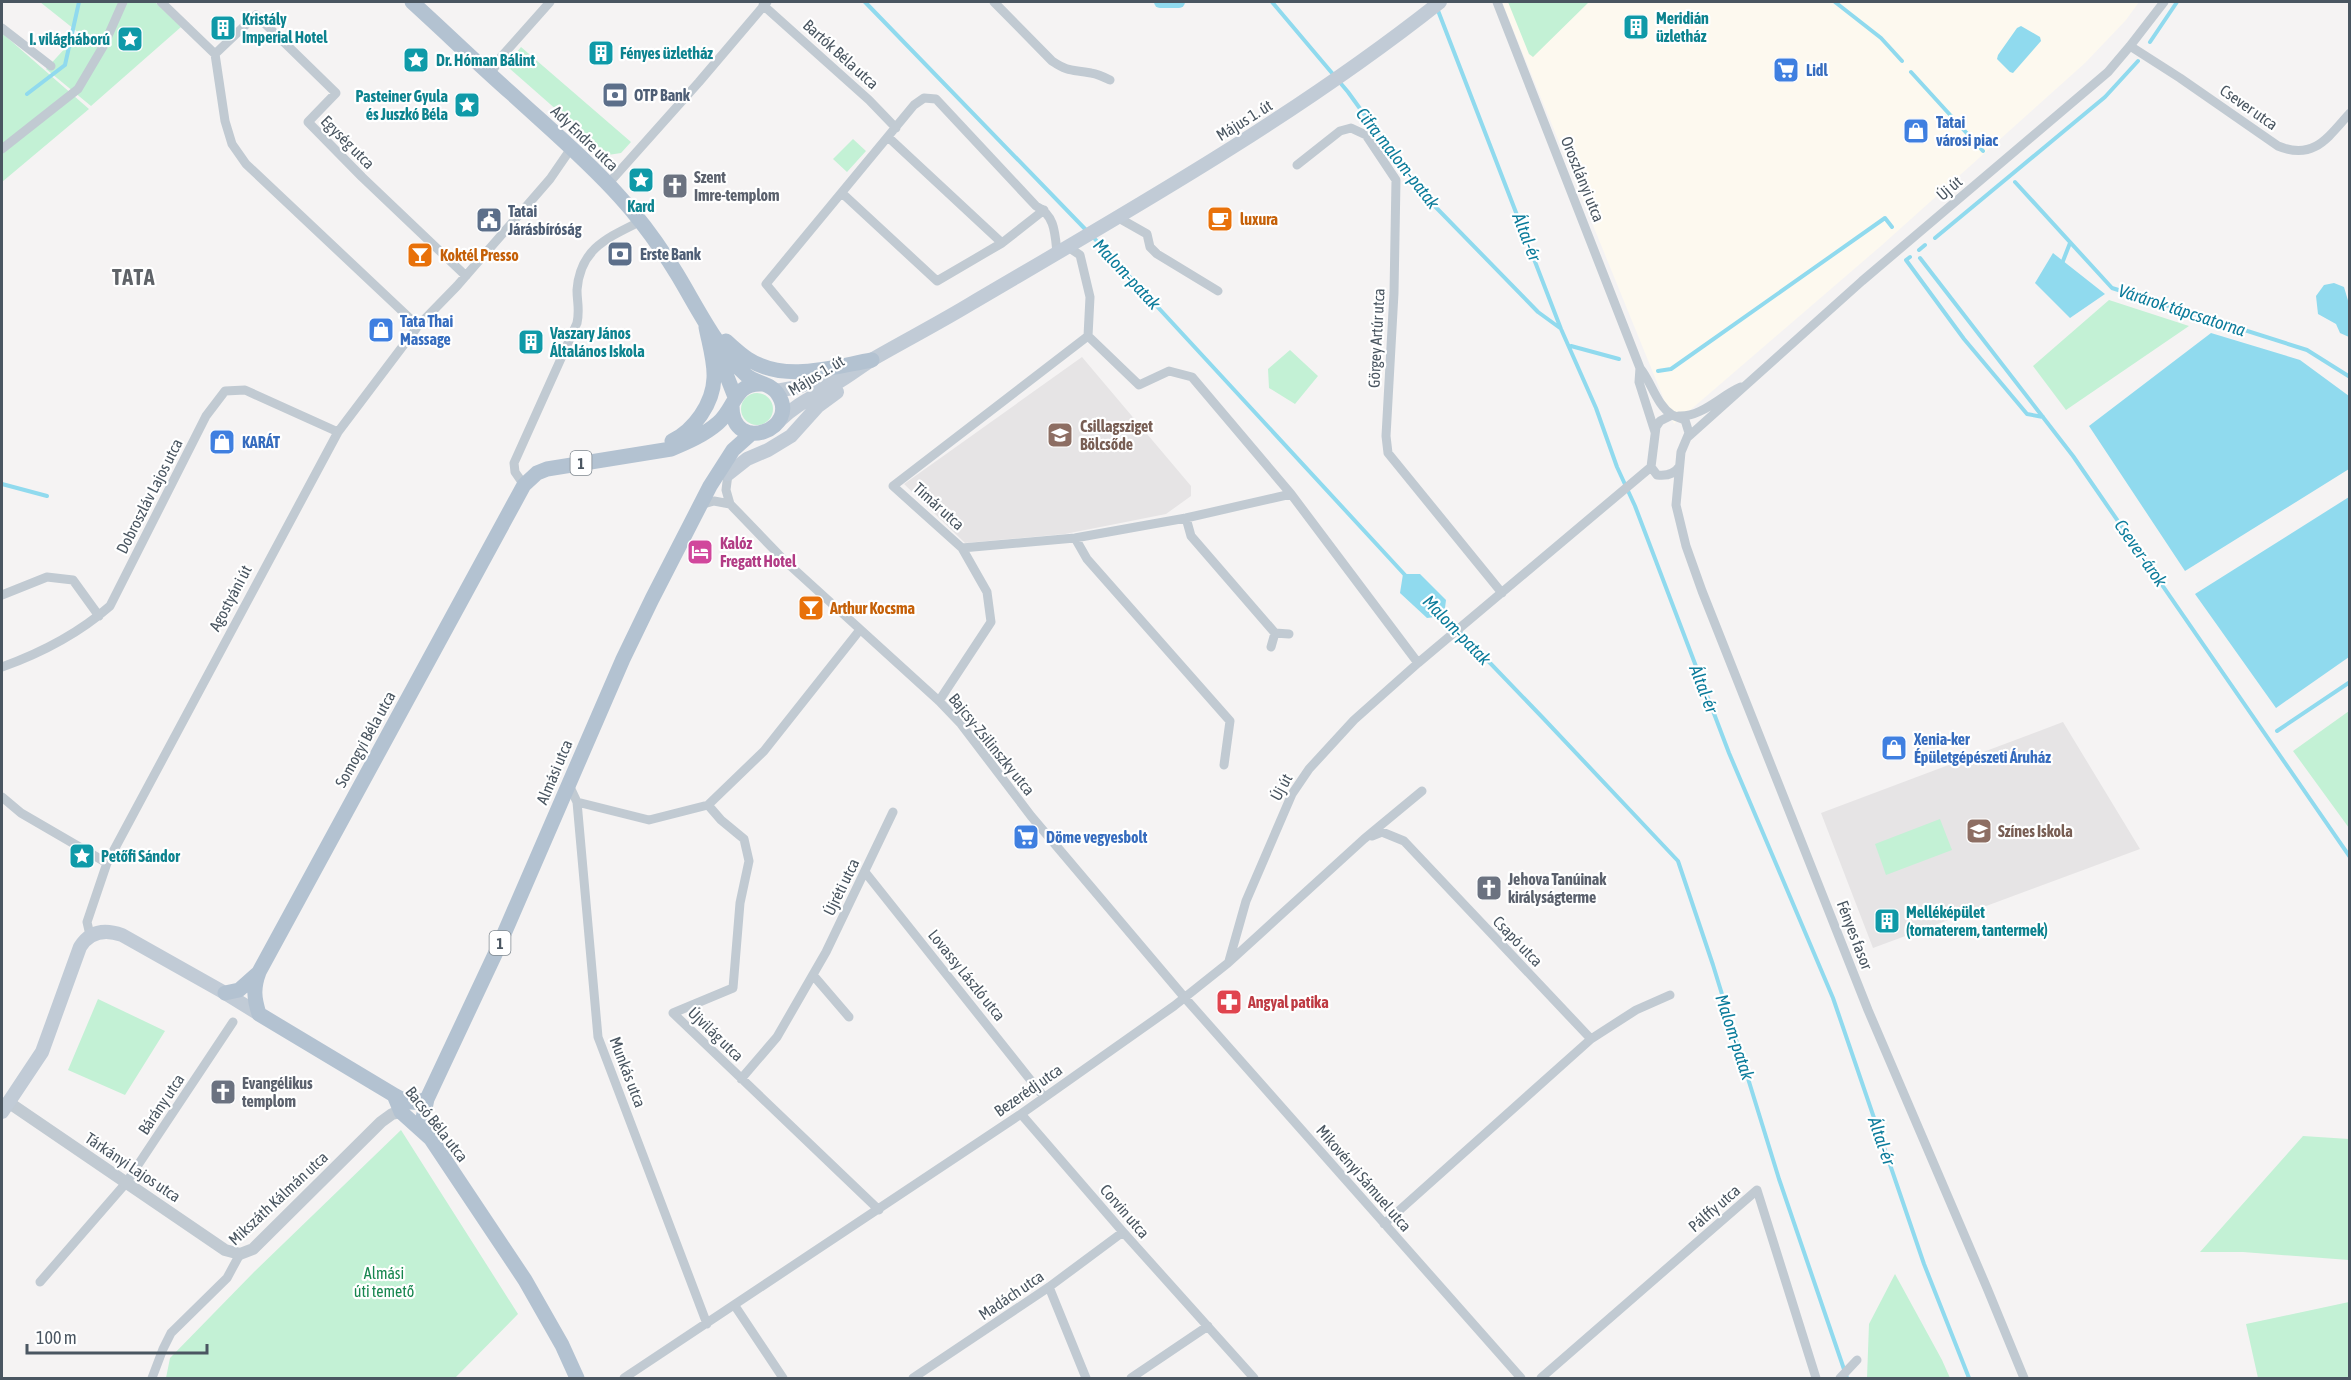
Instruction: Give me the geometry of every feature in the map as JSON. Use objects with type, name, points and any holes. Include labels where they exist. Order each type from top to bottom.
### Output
[{"type":"main road","name":"Ady Endre utca","points":[[412,2],[572,147],[608,184],[676,272],[705,324]]},
{"type":"main road","name":"Május 1. út","points":[[779,421],[803,401],[836,384],[872,360],[1063,250],[1325,87],[1440,2]]},
{"type":"main road","points":[[705,324],[749,360],[776,370],[800,373],[872,360]]},
{"type":"main road","name":"1","points":[[705,324],[740,369],[752,380],[776,391]]},
{"type":"main road","name":"1","points":[[705,324],[733,401],[732,413],[739,426],[752,434],[767,432],[779,421]]},
{"type":"main road","name":"1","points":[[642,454],[682,436],[700,417],[709,401],[714,378],[705,324]]},
{"type":"main road","name":"Május 1. út","points":[[776,391],[798,387],[872,360]]},
{"type":"main road","points":[[690,526],[728,474],[747,459],[768,450],[790,436],[818,406],[847,385],[872,360]]},
{"type":"main road","name":"1","points":[[642,454],[671,449],[690,441],[720,422],[733,401],[748,385],[761,384]]},
{"type":"main road","points":[[776,391],[782,407],[779,421]]},
{"type":"main road","name":"Almási utca","points":[[431,1139],[423,1118],[427,1099],[497,950],[623,659],[710,486],[733,450],[752,434]]},
{"type":"main road","name":"Somogyi Béla utca","points":[[259,1014],[253,996],[259,972],[524,485],[537,473],[547,469],[642,454]]},
{"type":"main road","name":"Bacsó Béla utca","points":[[90,935],[104,931],[122,935],[225,993],[394,1095],[401,1112],[431,1139],[525,1280],[562,1345],[577,1378]]},
{"type":"main road","name":"Agostyáni út","points":[[5,1107],[42,1052],[80,947],[90,935]]},
{"type":"main road","points":[[225,993],[239,990],[259,972]]},
{"type":"main road","points":[[394,1095],[409,1103],[427,1099]]},
{"type":"street","points":[[2,149],[78,89],[104,45],[113,20],[123,2]]},
{"type":"street","points":[[161,2],[215,54],[225,121],[232,144],[246,164],[418,326]]},
{"type":"street","points":[[490,75],[501,57],[550,2]]},
{"type":"street","points":[[994,2],[1052,61],[1062,68],[1075,72],[1092,73],[1110,80]]},
{"type":"street","name":"Oroszlányi utca","points":[[1497,2],[1640,368],[1648,377],[1665,410],[1688,424],[1688,437]]},
{"type":"street","name":"Új út","points":[[1688,437],[1730,402],[1743,386],[1862,281],[2108,72],[2164,2]]},
{"type":"street","name":"Bartók Béla utca","points":[[608,184],[699,82],[765,3],[896,128]]},
{"type":"street","name":"Egység utca","points":[[215,54],[256,15],[336,93],[308,122],[466,276]]},
{"type":"street","points":[[2,28],[51,66]]},
{"type":"street","name":"Csever utca","points":[[2130,46],[2278,146],[2291,151],[2314,148],[2322,143],[2349,113]]},
{"type":"street","points":[[794,318],[766,284],[896,128],[924,98],[936,99],[1036,206],[1044,210],[1052,220],[1063,250],[1080,255],[1090,297],[1088,336],[1139,385],[1168,371],[1192,377],[1291,494],[1418,663]]},
{"type":"street","name":"Görgey Artúr utca","points":[[1298,165],[1340,131],[1351,128],[1366,135],[1396,180],[1394,293],[1386,436],[1388,453],[1503,593]]},
{"type":"street","points":[[888,137],[1002,243]]},
{"type":"street","name":"Agostyáni út","points":[[90,935],[87,922],[107,863],[338,432],[418,326],[466,276],[550,179],[572,147]]},
{"type":"street","points":[[843,194],[937,281],[1002,243],[1044,210]]},
{"type":"street","points":[[1117,217],[1147,234],[1150,247],[1157,254],[1218,291]]},
{"type":"street","points":[[524,485],[515,472],[514,463],[578,323],[580,309],[577,294],[578,281],[584,262],[598,244],[639,222]]},
{"type":"street","name":"Tímár utca","points":[[939,701],[991,621],[987,591],[962,548],[893,486],[1088,336]]},
{"type":"street","name":"Oroszlányi utca","points":[[1640,368],[1639,382],[1655,432]]},
{"type":"street","name":"Új út","points":[[1675,416],[1689,417],[1697,414],[1725,394],[1743,386]]},
{"type":"street","name":"Dobroszláv Lajos utca","points":[[2,667],[28,658],[83,629],[110,606],[206,416],[225,391],[245,390],[338,432]]},
{"type":"street","points":[[1652,467],[1655,432],[1660,421],[1675,416]]},
{"type":"street","name":"Fényes fasor","points":[[1688,437],[1681,452],[1676,497],[1679,522],[1702,591],[1868,1010],[2024,1378]]},
{"type":"street","name":"Új út","points":[[1228,963],[1246,901],[1292,794],[1309,769],[1354,720],[1418,663],[1456,634],[1652,467]]},
{"type":"street","name":"Fényes fasor","points":[[1652,467],[1657,475],[1662,476],[1676,497]]},
{"type":"street","points":[[1662,476],[1673,473],[1679,467]]},
{"type":"street","points":[[707,503],[730,504],[726,490],[728,474]]},
{"type":"street","points":[[962,548],[1075,538],[1186,518],[1291,494]]},
{"type":"street","name":"Bajcsy-Zsilinszky utca","points":[[730,504],[785,561],[859,631],[939,701],[961,724],[1031,816],[1185,998]]},
{"type":"street","points":[[1186,518],[1191,536],[1275,633],[1289,634]]},
{"type":"street","points":[[1075,538],[1087,558],[1230,721],[1224,765]]},
{"type":"street","points":[[2,595],[46,577],[73,580],[99,616]]},
{"type":"street","points":[[577,802],[649,820],[708,805],[765,751],[859,631]]},
{"type":"street","points":[[1271,647],[1275,633]]},
{"type":"street","name":"Munkás utca","points":[[569,784],[577,802],[598,1037],[707,1324]]},
{"type":"street","name":"Bezerédj utca","points":[[624,1378],[1021,1114],[1185,998],[1228,963],[1364,839],[1422,791]]},
{"type":"street","points":[[2,797],[21,813],[107,863]]},
{"type":"street","name":"Újvilág utca","points":[[708,805],[721,820],[744,839],[749,861],[740,903],[733,988],[673,1013],[879,1210]]},
{"type":"street","name":"Újréti utca","points":[[741,1079],[777,1037],[813,975],[893,812]]},
{"type":"street","name":"Csapó utca","points":[[1364,839],[1382,832],[1404,841],[1591,1039]]},
{"type":"street","name":"Lovassy László utca","points":[[865,872],[1044,1097]]},
{"type":"street","points":[[813,975],[849,1017]]},
{"type":"street","points":[[1384,1224],[1591,1039],[1636,1010],[1670,995]]},
{"type":"street","name":"Mikovényi Sámuel utca","points":[[1185,998],[1521,1378]]},
{"type":"street","name":"Bárány utca","points":[[40,1282],[126,1183],[233,1022]]},
{"type":"street","name":"Tárkányi Lajos utca","points":[[5,1107],[126,1183],[225,1250],[240,1254]]},
{"type":"street","name":"Mikszáth Kálmán utca","points":[[152,1378],[171,1333],[227,1278],[240,1254],[253,1249],[381,1122],[392,1114],[401,1112]]},
{"type":"street","name":"Corvin utca","points":[[1021,1114],[1254,1378]]},
{"type":"street","name":"Pálffy utca","points":[[1541,1378],[1757,1190],[1816,1378]]},
{"type":"street","name":"Madách utca","points":[[913,1378],[1049,1287],[1123,1232]]},
{"type":"street","points":[[1049,1287],[1086,1378]]},
{"type":"street","points":[[735,1306],[783,1378]]},
{"type":"street","points":[[1131,1378],[1208,1326]]},
{"type":"street","points":[[1840,1378],[1857,1360]]},
{"type":"shaded area","points":[[1502,2],[2139,2],[2126,20],[2085,63],[1882,245],[1674,424]]},
{"type":"shaded area","name":"Csillagsziget Bölcsőde","points":[[1082,357],[1191,486],[1191,496],[1166,514],[1065,534],[965,543],[904,484]]},
{"type":"shaded area","name":"Színes Iskola","points":[[2063,722],[2140,849],[1873,948],[1821,813]]},
{"type":"green space","points":[[40,2],[155,2],[181,27],[91,106],[46,69],[79,33]]},
{"type":"green space","points":[[1508,2],[1589,2],[1533,57],[1529,54]]},
{"type":"green space","points":[[2,33],[89,109],[2,182]]},
{"type":"green space","points":[[521,47],[631,142],[621,153],[608,155],[509,68],[508,63]]},
{"type":"green space","points":[[853,139],[866,151],[847,172],[833,159]]},
{"type":"green space","points":[[2109,300],[2189,326],[2066,410],[2033,366]]},
{"type":"green space","points":[[1290,350],[1318,376],[1295,404],[1269,388],[1268,369]]},
{"type":"green space","points":[[757,393],[768,398],[773,409],[768,420],[757,425],[746,420],[741,409],[746,398]]},
{"type":"green space","points":[[2349,711],[2349,828],[2293,751]]},
{"type":"green space","points":[[1940,819],[1952,850],[1886,875],[1875,844]]},
{"type":"green space","points":[[98,999],[165,1031],[125,1095],[68,1070]]},
{"type":"green space","name":"Almási úti temető","points":[[401,1130],[518,1314],[455,1378],[166,1378],[170,1358],[254,1272]]},
{"type":"green space","points":[[2303,1136],[2349,1139],[2349,1260],[2243,1252],[2200,1252]]},
{"type":"green space","points":[[1895,1274],[1950,1378],[1867,1378],[1869,1324]]},
{"type":"green space","points":[[2349,1302],[2349,1378],[2258,1378],[2246,1324]]},
{"type":"water","points":[[2021,26],[2040,37],[2041,41],[2013,73],[1997,59],[2017,28]]},
{"type":"water","points":[[2053,253],[2105,294],[2070,318],[2035,283]]},
{"type":"water","points":[[2334,283],[2344,287],[2349,304],[2349,337],[2340,333],[2336,324],[2318,314],[2316,296],[2324,285]]},
{"type":"water","points":[[2211,333],[2300,360],[2349,396],[2349,469],[2185,571],[2089,426]]},
{"type":"water","points":[[2349,497],[2349,657],[2276,708],[2195,594]]},
{"type":"water","points":[[1403,574],[1420,574],[1446,600],[1444,616],[1427,618],[1400,593]]},
{"type":"waterway","name":"Malom-patak","points":[[27,94],[65,65],[79,2]]},
{"type":"waterway","name":"Malom-patak","points":[[865,2],[1088,232]]},
{"type":"waterway","points":[[1160,2],[1179,2]]},
{"type":"waterway","name":"Cifra malom-patak","points":[[1272,2],[1348,92],[1419,190],[1538,312],[1560,328]]},
{"type":"waterway","name":"Várárok tápcsatorna","points":[[1835,2],[1881,38],[1902,61]]},
{"type":"waterway","points":[[2150,42],[2177,2]]},
{"type":"waterway","name":"Által-ér","points":[[1437,8],[1561,329],[1596,408],[1617,467],[1635,506],[1729,753],[1833,998],[1924,1264],[1969,1378]]},
{"type":"waterway","points":[[1935,238],[2105,97],[2138,61]]},
{"type":"waterway","name":"Várárok tápcsatorna","points":[[1911,72],[1983,151]]},
{"type":"waterway","name":"Várárok tápcsatorna","points":[[2015,182],[2112,288],[2307,350],[2350,377]]},
{"type":"waterway","points":[[1658,371],[1671,369],[1885,218],[1892,227]]},
{"type":"waterway","name":"Malom-patak","points":[[1093,237],[1405,575]]},
{"type":"waterway","points":[[2063,261],[2070,243]]},
{"type":"waterway","points":[[1919,250],[1925,245]]},
{"type":"waterway","points":[[1910,257],[1906,260],[1964,339],[2027,414],[2043,417]]},
{"type":"waterway","name":"Csever-árok","points":[[1920,258],[2073,456],[2350,857]]},
{"type":"waterway","points":[[1571,346],[1619,359]]},
{"type":"waterway","points":[[2,484],[47,496]]},
{"type":"waterway","name":"Malom-patak","points":[[1442,613],[1678,861],[1713,965],[1779,1179],[1847,1378]]},
{"type":"waterway","points":[[2277,731],[2350,682]]},
{"type":"place","name":"Meridián üzletház","points":[[1636,27]]},
{"type":"place","name":"Kristály Imperial Hotel","points":[[223,28]]},
{"type":"place","name":"I. világháború","points":[[130,39]]},
{"type":"place","name":"Fényes üzletház","points":[[601,53]]},
{"type":"place","name":"Dr. Hóman Bálint","points":[[416,60]]},
{"type":"place","name":"Lidl","points":[[1786,70]]},
{"type":"place","name":"OTP Bank","points":[[615,95]]},
{"type":"place","name":"Pasteiner Gyula és Juszkó Béla","points":[[467,105]]},
{"type":"place","name":"Tatai városi piac","points":[[1916,131]]},
{"type":"place","name":"Kard","points":[[641,180]]},
{"type":"place","name":"Szent Imre-templom","points":[[675,186]]},
{"type":"place","name":"luxura","points":[[1220,219]]},
{"type":"place","name":"Tatai Járásbíróság","points":[[489,220]]},
{"type":"place","name":"Erste Bank","points":[[620,254]]},
{"type":"place","name":"Koktél Presso","points":[[420,255]]},
{"type":"place","name":"Tata Thai Massage","points":[[381,330]]},
{"type":"place","name":"Vaszary János Általános Iskola","points":[[531,342]]},
{"type":"place","name":"Csillagsziget Bölcsőde","points":[[1060,435]]},
{"type":"place","name":"KARÁT","points":[[222,442]]},
{"type":"place","name":"Kalóz Fregatt Hotel","points":[[700,552]]},
{"type":"place","name":"Arthur Kocsma","points":[[811,608]]},
{"type":"place","name":"Xenia-ker Épületgépészeti Áruház","points":[[1894,748]]},
{"type":"place","name":"Színes Iskola","points":[[1979,831]]},
{"type":"place","name":"Döme vegyesbolt","points":[[1026,837]]},
{"type":"place","name":"Petőfi Sándor","points":[[82,856]]},
{"type":"place","name":"Jehova Tanúinak királyságterme","points":[[1489,888]]},
{"type":"place","name":"Melléképület (tornaterem, tantermek)","points":[[1887,921]]},
{"type":"place","name":"Angyal patika","points":[[1229,1002]]},
{"type":"place","name":"Evangélikus templom","points":[[223,1092]]},
{"type":"district","name":"TATA","points":[[134,277]]}]
